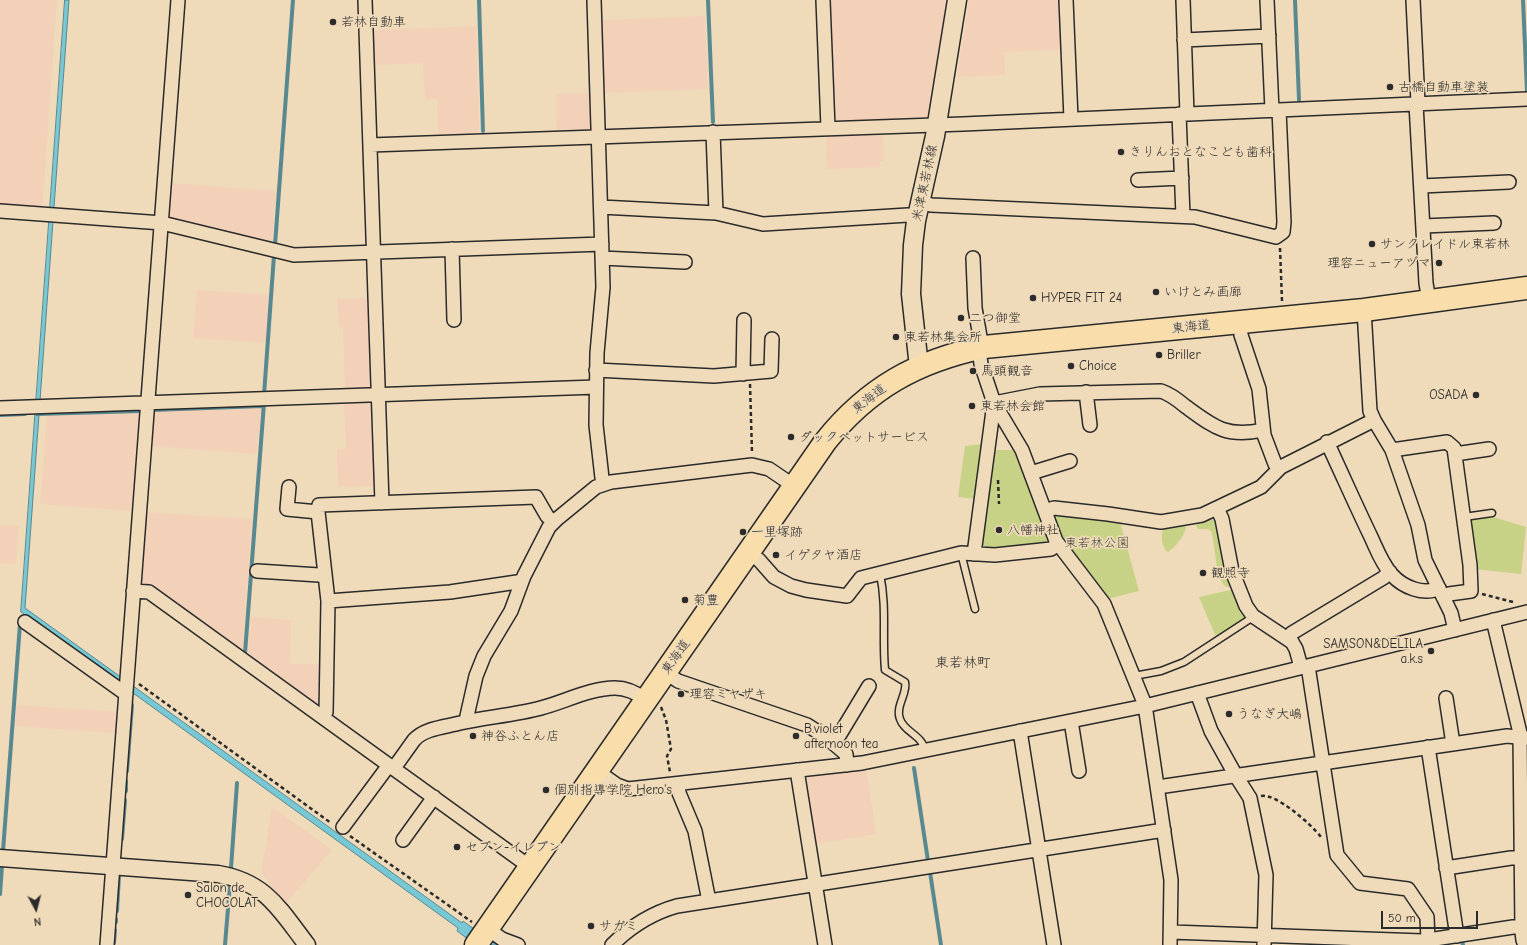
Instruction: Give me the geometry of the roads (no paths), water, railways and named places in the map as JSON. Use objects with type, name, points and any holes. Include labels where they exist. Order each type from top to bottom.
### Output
[{"type":"highway","name":"東海道","points":[[481,933],[530,867],[597,771],[652,702],[665,672],[825,442],[852,412],[884,386],[921,366],[945,357],[980,348],[1364,310],[1527,288]]},
{"type":"main road","name":"米津東若林線","points":[[921,366],[918,358],[911,281],[912,257],[919,210],[937,125],[957,0]]},
{"type":"street","points":[[108,945],[133,591],[178,0]]},
{"type":"street","points":[[365,0],[382,503]]},
{"type":"street","points":[[594,0],[603,287],[596,370],[596,431],[602,478],[604,483]]},
{"type":"street","points":[[823,0],[828,128]]},
{"type":"street","points":[[1066,0],[1071,119]]},
{"type":"street","points":[[1183,216],[1182,178],[1184,40],[1182,0],[1186,0]]},
{"type":"street","points":[[601,207],[716,213],[763,224],[908,215],[931,205],[1183,216],[1195,217],[1276,237],[1283,232],[1284,222],[1267,0]]},
{"type":"street","points":[[1413,0],[1420,186],[1429,302]]},
{"type":"street","points":[[1184,40],[1269,36]]},
{"type":"street","points":[[370,144],[937,125],[1527,99]]},
{"type":"street","points":[[713,132],[716,213]]},
{"type":"street","points":[[1138,180],[1182,178]]},
{"type":"street","points":[[1420,186],[1509,182]]},
{"type":"street","points":[[0,212],[162,223],[294,255],[602,244]]},
{"type":"street","points":[[1423,226],[1494,223]]},
{"type":"street","points":[[452,249],[454,320]]},
{"type":"street","points":[[602,258],[685,262]]},
{"type":"street","points":[[973,258],[975,308],[981,364],[994,403],[1022,450],[1058,544],[1104,604],[1145,706],[1172,880],[1170,945]]},
{"type":"street","points":[[1364,310],[1370,407],[1374,420],[1392,450],[1418,525],[1425,560],[1451,613],[1455,630]]},
{"type":"street","points":[[744,320],[746,374]]},
{"type":"street","points":[[1240,322],[1242,335],[1259,389],[1263,430],[1266,442],[1275,464],[1279,468]]},
{"type":"street","points":[[596,370],[714,376],[771,371],[772,339]]},
{"type":"street","points":[[0,408],[596,387]]},
{"type":"street","points":[[994,403],[1040,394],[1161,391],[1174,397],[1218,428],[1236,432],[1256,432],[1263,430]]},
{"type":"street","points":[[1086,392],[1090,425]]},
{"type":"street","points":[[968,553],[994,403]]},
{"type":"street","points":[[1045,512],[1054,508],[1161,522],[1202,515],[1261,486],[1279,468],[1374,420]]},
{"type":"street","points":[[1328,442],[1365,525],[1390,572],[1399,581],[1418,590],[1449,594],[1471,591],[1470,565],[1454,448],[1447,442],[1392,450]]},
{"type":"street","points":[[1455,454],[1488,449]]},
{"type":"street","points":[[1031,473],[1070,461]]},
{"type":"street","points":[[468,722],[467,716],[481,663],[511,611],[521,583],[546,532],[553,522],[596,487],[604,483],[752,465],[769,469],[794,486]]},
{"type":"street","points":[[289,487],[287,510],[318,512]]},
{"type":"street","points":[[323,717],[326,712],[328,601],[318,512],[319,505],[536,497],[547,516],[553,522]]},
{"type":"street","points":[[1217,508],[1222,519],[1232,571],[1246,606],[1253,616],[1288,639],[1296,649],[1304,667],[1323,763],[1337,856],[1360,883],[1408,889],[1427,917],[1424,942]]},
{"type":"street","points":[[748,553],[759,560],[774,577],[791,586],[806,590],[847,596],[861,578],[968,553],[995,555],[1051,549],[1058,544]]},
{"type":"street","points":[[257,571],[319,575],[325,574]]},
{"type":"street","points":[[1288,639],[1292,633],[1383,578],[1390,572]]},
{"type":"street","points":[[328,601],[450,592],[517,582],[521,583]]},
{"type":"street","points":[[133,591],[149,592],[530,867]]},
{"type":"street","points":[[597,771],[622,788],[628,789],[847,764],[1145,706],[1527,612]]},
{"type":"street","points":[[1493,620],[1524,737],[1521,858],[1522,927],[1525,945]]},
{"type":"street","points":[[25,622],[126,694]]},
{"type":"street","points":[[665,672],[678,681],[797,721],[817,730],[846,754],[847,764]]},
{"type":"street","points":[[834,744],[868,686]]},
{"type":"street","points":[[342,829],[391,766],[418,736],[427,732],[468,722],[541,708],[589,692],[615,688],[634,691],[652,702]]},
{"type":"street","points":[[1197,693],[1211,730],[1250,798],[1266,875],[1264,940]]},
{"type":"street","points":[[1446,698],[1453,744]]},
{"type":"street","points":[[1071,721],[1079,771]]},
{"type":"street","points":[[1020,731],[1052,945]]},
{"type":"street","points":[[1158,787],[1507,736],[1524,737]]},
{"type":"street","points":[[1428,747],[1457,936]]},
{"type":"street","points":[[797,770],[825,945]]},
{"type":"street","points":[[675,784],[695,831],[709,901]]},
{"type":"street","points":[[403,840],[434,797]]},
{"type":"street","points":[[612,945],[630,928],[653,915],[677,906],[1164,830]]},
{"type":"street","points":[[0,858],[218,874],[238,878],[247,882],[271,898],[307,945]]},
{"type":"street","points":[[1446,868],[1511,858],[1521,858]]},
{"type":"street","points":[[1171,932],[1264,940],[1424,942],[1513,927],[1522,927]]},
{"type":"street","points":[[481,933],[518,945]]},
{"type":"lane","points":[[1464,517],[1492,513]]},
{"type":"lane","points":[[968,553],[975,609]]},
{"type":"lane","points":[[880,574],[885,616],[883,652],[885,670],[905,682],[906,688],[900,701],[899,717],[903,724],[924,743],[925,750]]},
{"type":"lane","points":[[1134,676],[1160,671],[1184,662],[1253,616]]},
{"type":"water","points":[[65,0],[69,0],[25,608],[462,923],[463,921],[492,942],[499,945],[476,945],[457,931],[458,928],[21,612]]},
{"type":"waterway","points":[[275,245],[293,0]]},
{"type":"waterway","points":[[479,0],[483,131]]},
{"type":"waterway","points":[[708,0],[713,122]]},
{"type":"waterway","points":[[1295,0],[1299,100]]},
{"type":"waterway","points":[[1523,0],[1527,92]]},
{"type":"waterway","points":[[264,395],[274,255]]},
{"type":"waterway","points":[[245,653],[264,403]]},
{"type":"waterway","points":[[152,410],[263,406]]},
{"type":"waterway","points":[[37,414],[141,411]]},
{"type":"waterway","points":[[0,415],[25,414]]},
{"type":"waterway","points":[[3,851],[20,624]]},
{"type":"waterway","points":[[127,771],[132,705]]},
{"type":"waterway","points":[[914,768],[928,861]]},
{"type":"waterway","points":[[126,781],[126,791]]},
{"type":"waterway","points":[[231,868],[237,783]]},
{"type":"waterway","points":[[122,839],[125,800]]},
{"type":"waterway","points":[[0,894],[2,866]]},
{"type":"waterway","points":[[930,872],[941,945]]},
{"type":"waterway","points":[[117,911],[119,875]]},
{"type":"waterway","points":[[225,945],[230,884]]},
{"type":"waterway","points":[[114,943],[115,930]]},
{"type":"place","name":"若林自動車","points":[[333,22]]},
{"type":"place","name":"古橋自動車塗装","points":[[1390,87]]},
{"type":"place","name":"きりんおとなこども歯科","points":[[1121,152]]},
{"type":"place","name":"サンクレイドル東若林","points":[[1372,244]]},
{"type":"place","name":"理容ニューアヅマ","points":[[1439,263]]},
{"type":"place","name":"いけとみ画廊","points":[[1156,292]]},
{"type":"place","name":"HYPER FIT 24","points":[[1033,298]]},
{"type":"place","name":"二つ御堂","points":[[961,318]]},
{"type":"place","name":"東若林集会所","points":[[896,337]]},
{"type":"place","name":"Briller","points":[[1159,355]]},
{"type":"place","name":"Choice","points":[[1071,366]]},
{"type":"place","name":"馬頭観音","points":[[973,371]]},
{"type":"place","name":"OSADA","points":[[1476,395]]},
{"type":"place","name":"東若林会館","points":[[972,406]]},
{"type":"place","name":"ダックペットサービス","points":[[791,437]]},
{"type":"place","name":"八幡神社","points":[[999,530]]},
{"type":"place","name":"一里塚跡","points":[[743,532]]},
{"type":"place","name":"イゲタヤ酒店","points":[[776,555]]},
{"type":"place","name":"観照寺","points":[[1203,573]]},
{"type":"place","name":"菊豊","points":[[685,600]]},
{"type":"place","name":"SAMSON&DELILA a.k.s","points":[[1431,651]]},
{"type":"place","name":"理容ミヤザキ","points":[[681,694]]},
{"type":"place","name":"うなぎ大嶋","points":[[1229,714]]},
{"type":"place","name":"神谷ふとん店","points":[[473,736]]},
{"type":"place","name":"B.violet afternoon tea","points":[[796,736]]},
{"type":"place","name":"個別指導学院 Hero's","points":[[546,790]]},
{"type":"place","name":"セブン-イレブン","points":[[457,847]]},
{"type":"place","name":"Salon de CHOCOLAT","points":[[188,895]]},
{"type":"place","name":"サガミ","points":[[591,926]]},
{"type":"district","name":"東若林町","points":[[963,663]]},
{"type":"park label","name":"東若林公園","points":[[1097,543]]}]
